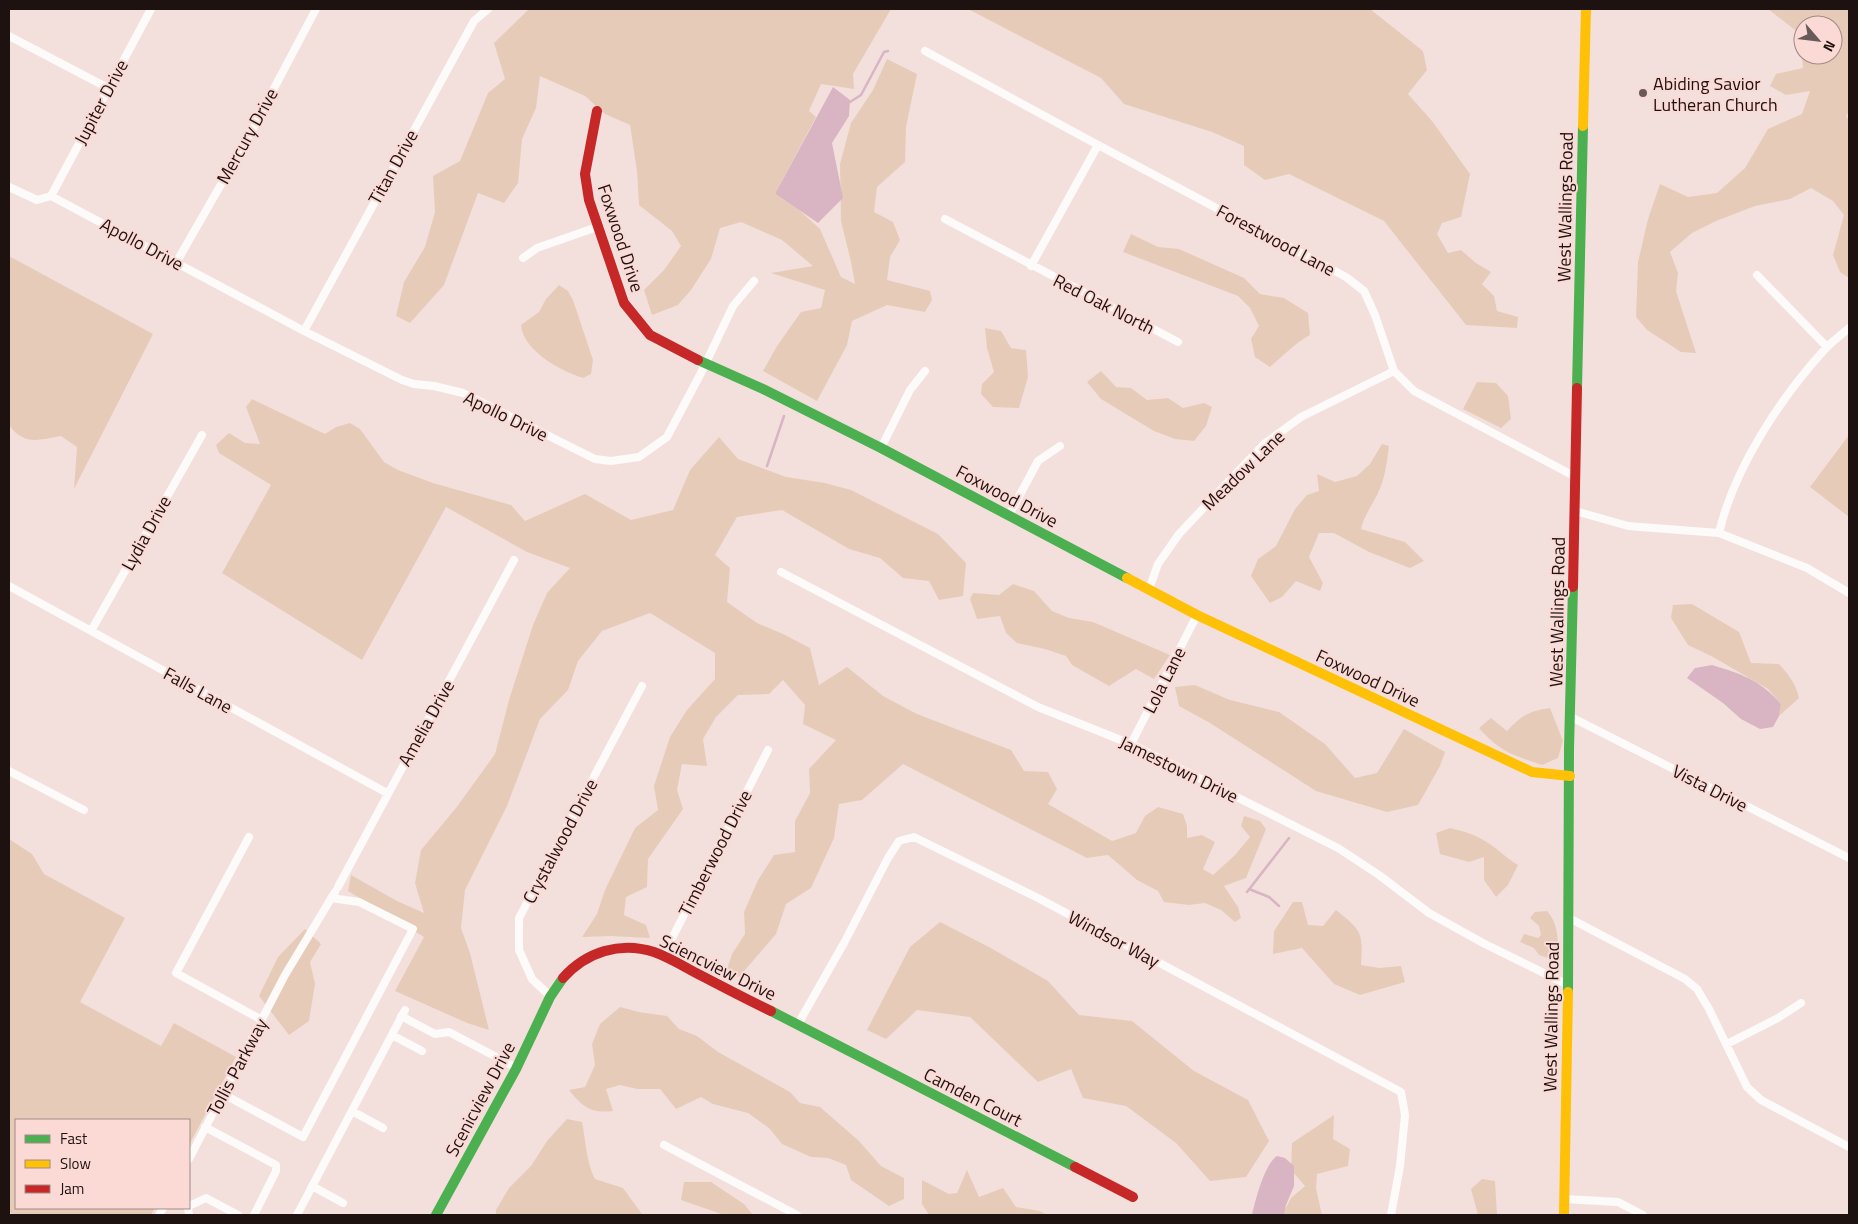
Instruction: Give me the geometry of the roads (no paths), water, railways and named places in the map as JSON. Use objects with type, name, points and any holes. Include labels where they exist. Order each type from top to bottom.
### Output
[{"type":"street","name":"Jupiter Drive","points":[[51,196],[151,9]]},
{"type":"street","name":"Mercury Drive","points":[[176,263],[251,132],[316,9]]},
{"type":"street","name":"Titan Drive","points":[[304,331],[474,21],[488,9]]},
{"type":"street","name":"West Wallings Road","points":[[1564,1215],[1574,476],[1586,9]]},
{"type":"street","points":[[9,36],[108,88]]},
{"type":"street","name":"Forestwood Lane","points":[[925,51],[1346,277],[1364,291],[1375,314],[1394,371],[1414,391],[1574,476]]},
{"type":"street","name":"Foxwood Drive","points":[[597,111],[585,174],[589,200],[624,303],[650,335],[881,448],[1197,615],[1532,772],[1570,776]]},
{"type":"street","points":[[1031,266],[1098,145]]},
{"type":"street","points":[[9,188],[37,200],[51,196]]},
{"type":"street","name":"Apollo Drive","points":[[51,196],[304,331],[402,380],[463,393],[594,459],[612,461],[639,457],[667,437],[706,364],[733,306],[754,280]]},
{"type":"street","name":"Red Oak North","points":[[945,219],[1178,342]]},
{"type":"street","points":[[523,258],[537,248],[598,227]]},
{"type":"street","points":[[1757,275],[1826,347]]},
{"type":"street","points":[[1719,533],[1724,511],[1747,459],[1781,404],[1826,347],[1849,328]]},
{"type":"street","points":[[881,448],[910,390],[925,371]]},
{"type":"street","name":"Meadow Lane","points":[[1149,589],[1158,564],[1179,534],[1264,444],[1301,417],[1394,371]]},
{"type":"street","name":"Lydia Drive","points":[[91,631],[202,435]]},
{"type":"street","points":[[1009,515],[1038,461],[1060,446]]},
{"type":"street","points":[[1575,511],[1628,526],[1719,533],[1808,568],[1849,593]]},
{"type":"street","name":"Amelia Drive","points":[[285,975],[335,892],[514,560]]},
{"type":"street","name":"Jamestown Drive","points":[[781,572],[1038,707],[1131,744],[1338,848],[1379,875],[1429,914],[1568,985]]},
{"type":"street","name":"Falls Lane","points":[[9,586],[387,793]]},
{"type":"street","name":"Lola Lane","points":[[1131,744],[1197,615]]},
{"type":"street","name":"Crystalwood Drive","points":[[550,996],[532,979],[519,950],[519,918],[642,686]]},
{"type":"street","name":"Vista Drive","points":[[1570,718],[1849,858]]},
{"type":"street","name":"Timberwood Drive","points":[[663,956],[768,750]]},
{"type":"street","points":[[9,770],[84,810]]},
{"type":"street","points":[[249,837],[176,973],[262,1020]]},
{"type":"street","name":"Windsor Way","points":[[798,1024],[844,943],[888,858],[899,841],[914,837],[1038,898],[1401,1092],[1406,1115],[1400,1166],[1391,1215]]},
{"type":"street","points":[[223,1094],[303,1137],[413,929],[335,892]]},
{"type":"street","points":[[1569,918],[1685,979],[1697,989],[1727,1044],[1747,1087],[1761,1100],[1849,1147]]},
{"type":"street","name":"Sciencview Drive","points":[[550,996],[564,977],[577,965],[603,951],[636,948],[655,952],[798,1024]]},
{"type":"street","name":"Tollis Parkway","points":[[190,1157],[285,975]]},
{"type":"street","name":"Scenicview Drive","points":[[436,1215],[516,1068],[550,996]]},
{"type":"street","points":[[1727,1044],[1778,1018],[1801,1003]]},
{"type":"street","points":[[297,1215],[403,1013],[435,1034],[449,1032],[516,1068]]},
{"type":"street","name":"Camden Court","points":[[798,1024],[1133,1198]]},
{"type":"street","points":[[392,1035],[422,1051]]},
{"type":"street","points":[[352,1111],[382,1128]]},
{"type":"street","points":[[205,1127],[276,1165],[276,1171],[254,1215]]},
{"type":"street","points":[[664,1145],[797,1215]]},
{"type":"street","points":[[312,1186],[344,1202]]},
{"type":"street","points":[[190,1206],[206,1198],[238,1215]]},
{"type":"street","points":[[1564,1199],[1618,1202],[1643,1215]]},
{"type":"waterway","points":[[850,102],[861,95],[884,52],[888,51]]},
{"type":"waterway","points":[[767,466],[784,416]]},
{"type":"waterway","points":[[1247,892],[1289,838]]},
{"type":"waterway","points":[[1249,889],[1269,897],[1279,906]]},
{"type":"place","name":"Abiding Savior Lutheran Church","points":[[1643,93]]}]
